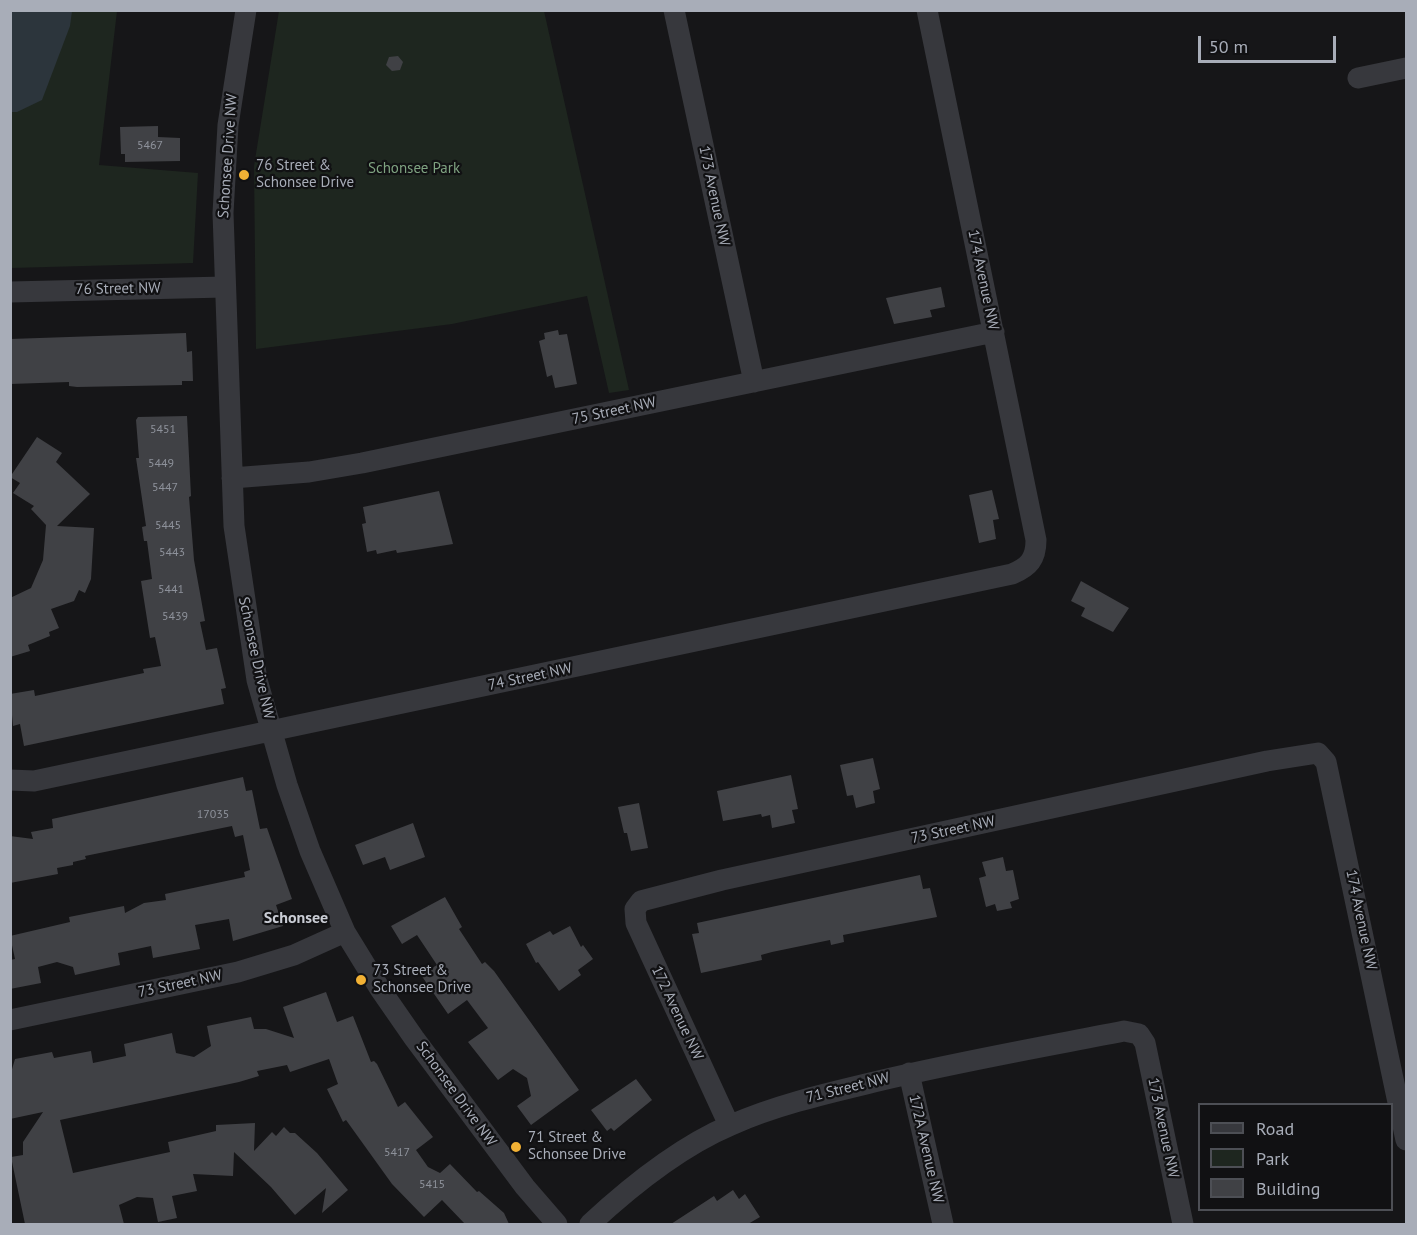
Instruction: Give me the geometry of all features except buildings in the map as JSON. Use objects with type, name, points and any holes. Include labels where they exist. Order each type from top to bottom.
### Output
[{"type":"street","name":"Schonsee Drive NW","points":[[246,10],[228,125],[223,213],[232,478],[240,580],[257,680],[310,851],[345,932],[414,1038],[525,1186],[557,1224]]},
{"type":"street","name":"173 Avenue NW","points":[[674,10],[754,382]]},
{"type":"street","name":"174 Avenue NW","points":[[927,10],[1036,549]]},
{"type":"street","points":[[1358,78],[1407,68]]},
{"type":"street","name":"76 Street NW","points":[[10,292],[225,287]]},
{"type":"street","name":"75 Street NW","points":[[232,478],[309,472],[354,465],[993,332]]},
{"type":"street","name":"74 Street NW","points":[[10,780],[34,781],[1012,574],[1030,563],[1036,549]]},
{"type":"street","name":"174 Avenue NW","points":[[1267,761],[1318,753],[1326,762],[1407,1140]]},
{"type":"street","name":"73 Street NW","points":[[641,901],[680,889],[1267,761]]},
{"type":"street","name":"172 Avenue NW","points":[[641,901],[635,909],[636,923],[729,1125]]},
{"type":"street","name":"73 Street NW","points":[[10,1020],[238,972],[294,955],[345,932]]},
{"type":"street","name":"71 Street NW","points":[[590,1224],[639,1182],[729,1125],[795,1101],[909,1073],[1124,1031],[1139,1034]]},
{"type":"street","name":"173 Avenue NW","points":[[1139,1034],[1146,1043],[1183,1224]]},
{"type":"street","name":"172A Avenue NW","points":[[909,1073],[943,1224]]},
{"type":"green space","points":[[10,11],[117,11],[99,165],[198,173],[193,263],[11,268]]},
{"type":"green space","name":"Schonsee Park","points":[[279,11],[544,11],[629,390],[609,393],[587,296],[452,324],[256,349],[254,166]]},
{"type":"shaded area","points":[[11,10],[72,11],[70,26],[42,100],[17,112],[11,112]]},
{"type":"place","name":"76 Street & Schonsee Drive","points":[[244,175]]},
{"type":"place","name":"73 Street & Schonsee Drive","points":[[361,980]]},
{"type":"place","name":"71 Street & Schonsee Drive","points":[[516,1147]]},
{"type":"district","name":"Schonsee","points":[[296,918]]}]
